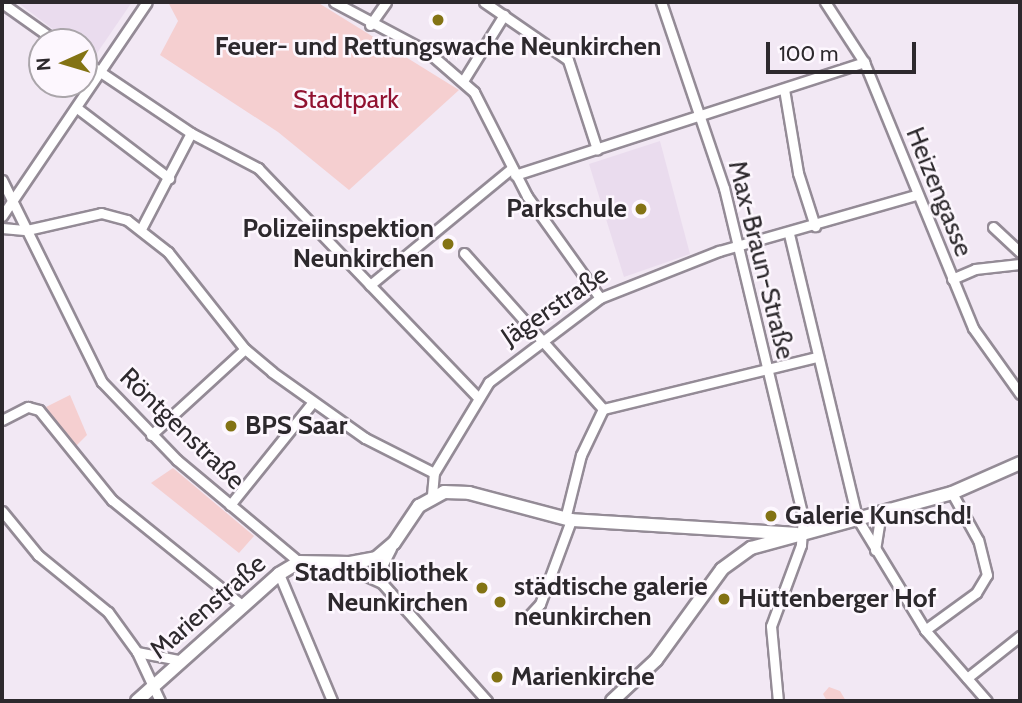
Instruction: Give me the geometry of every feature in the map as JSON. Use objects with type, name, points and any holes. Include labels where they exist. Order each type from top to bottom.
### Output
[{"type":"street","points":[[2,216],[147,2]]},
{"type":"street","points":[[334,2],[370,25],[428,52],[463,81],[478,99],[513,172],[600,298]]},
{"type":"street","points":[[370,25],[386,2]]},
{"type":"street","points":[[484,2],[568,60],[597,149]]},
{"type":"street","name":"Max-Braun-Straße","points":[[661,2],[700,115],[739,246],[767,370],[794,472],[800,533]]},
{"type":"street","name":"Heizengasse","points":[[825,2],[864,62],[915,195],[979,339],[1020,394]]},
{"type":"street","points":[[2,3],[37,28]]},
{"type":"street","points":[[463,81],[504,15]]},
{"type":"street","points":[[370,285],[513,172],[597,149],[864,62]]},
{"type":"street","points":[[100,72],[191,133],[258,168],[477,397]]},
{"type":"street","points":[[784,89],[793,152],[815,226]]},
{"type":"street","points":[[76,108],[169,178]]},
{"type":"street","points":[[141,229],[191,133]]},
{"type":"street","name":"Röntgenstraße","points":[[2,180],[102,382],[151,435],[230,506],[299,562]]},
{"type":"street","name":"Jägerstraße","points":[[432,495],[434,473],[477,397],[541,339],[600,298],[739,246],[789,234],[915,195]]},
{"type":"street","points":[[2,228],[27,230],[101,213],[114,214],[141,229],[182,268],[245,349],[312,403],[365,438],[434,473]]},
{"type":"street","points":[[993,227],[1020,252]]},
{"type":"street","points":[[789,234],[857,518],[925,630],[987,701]]},
{"type":"street","points":[[464,253],[603,409]]},
{"type":"street","points":[[952,279],[975,269],[1020,264]]},
{"type":"street","points":[[151,435],[245,349]]},
{"type":"street","points":[[603,409],[817,357]]},
{"type":"street","points":[[230,506],[312,403]]},
{"type":"street","points":[[2,420],[28,407],[39,410],[112,500],[243,606]]},
{"type":"street","points":[[525,620],[540,604],[568,520],[581,455],[603,409]]},
{"type":"street","points":[[612,701],[656,660],[734,558],[800,533],[952,492],[1020,463]]},
{"type":"street","points":[[925,630],[976,593],[986,575],[978,540],[952,492]]},
{"type":"street","points":[[382,583],[382,566],[394,543],[419,506],[432,495],[468,493],[568,520],[800,533]]},
{"type":"street","points":[[2,511],[38,555],[108,612],[137,652],[160,701]]},
{"type":"street","points":[[875,550],[881,512]]},
{"type":"street","points":[[733,531],[734,558]]},
{"type":"street","points":[[778,701],[771,626],[800,533]]},
{"type":"street","points":[[332,563],[376,558],[394,543]]},
{"type":"street","name":"Marienstraße","points":[[137,701],[179,660],[279,574],[299,562],[332,563],[355,569],[382,583],[487,701]]},
{"type":"street","points":[[279,574],[332,701]]},
{"type":"street","points":[[967,678],[1020,636]]},
{"type":"street","points":[[137,652],[179,660]]},
{"type":"shaded area","points":[[17,2],[132,2],[98,52],[98,28],[51,28]]},
{"type":"shaded area","name":"Parkschule","points":[[660,141],[690,254],[624,277],[589,164]]},
{"type":"green space","name":"Stadtpark","points":[[168,2],[317,2],[459,90],[349,190],[278,132],[160,55],[178,21]]},
{"type":"green space","points":[[70,395],[87,435],[75,447],[46,407]]},
{"type":"green space","points":[[173,468],[254,536],[239,553],[151,483]]},
{"type":"green space","points":[[829,687],[840,691],[846,701],[827,701],[823,694]]},
{"type":"place","name":"Feuer- und Rettungswache Neunkirchen","points":[[438,20]]},
{"type":"place","name":"Parkschule","points":[[641,209]]},
{"type":"place","name":"Polizeiinspektion Neunkirchen","points":[[448,244]]},
{"type":"place","name":"BPS Saar","points":[[231,426]]},
{"type":"place","name":"Galerie Kunschd!","points":[[771,516]]},
{"type":"place","name":"Stadtbibliothek Neunkirchen","points":[[482,588]]},
{"type":"place","name":"Hüttenberger Hof","points":[[724,599]]},
{"type":"place","name":"städtische galerie neunkirchen","points":[[500,602]]},
{"type":"place","name":"Marienkirche","points":[[497,677]]}]
